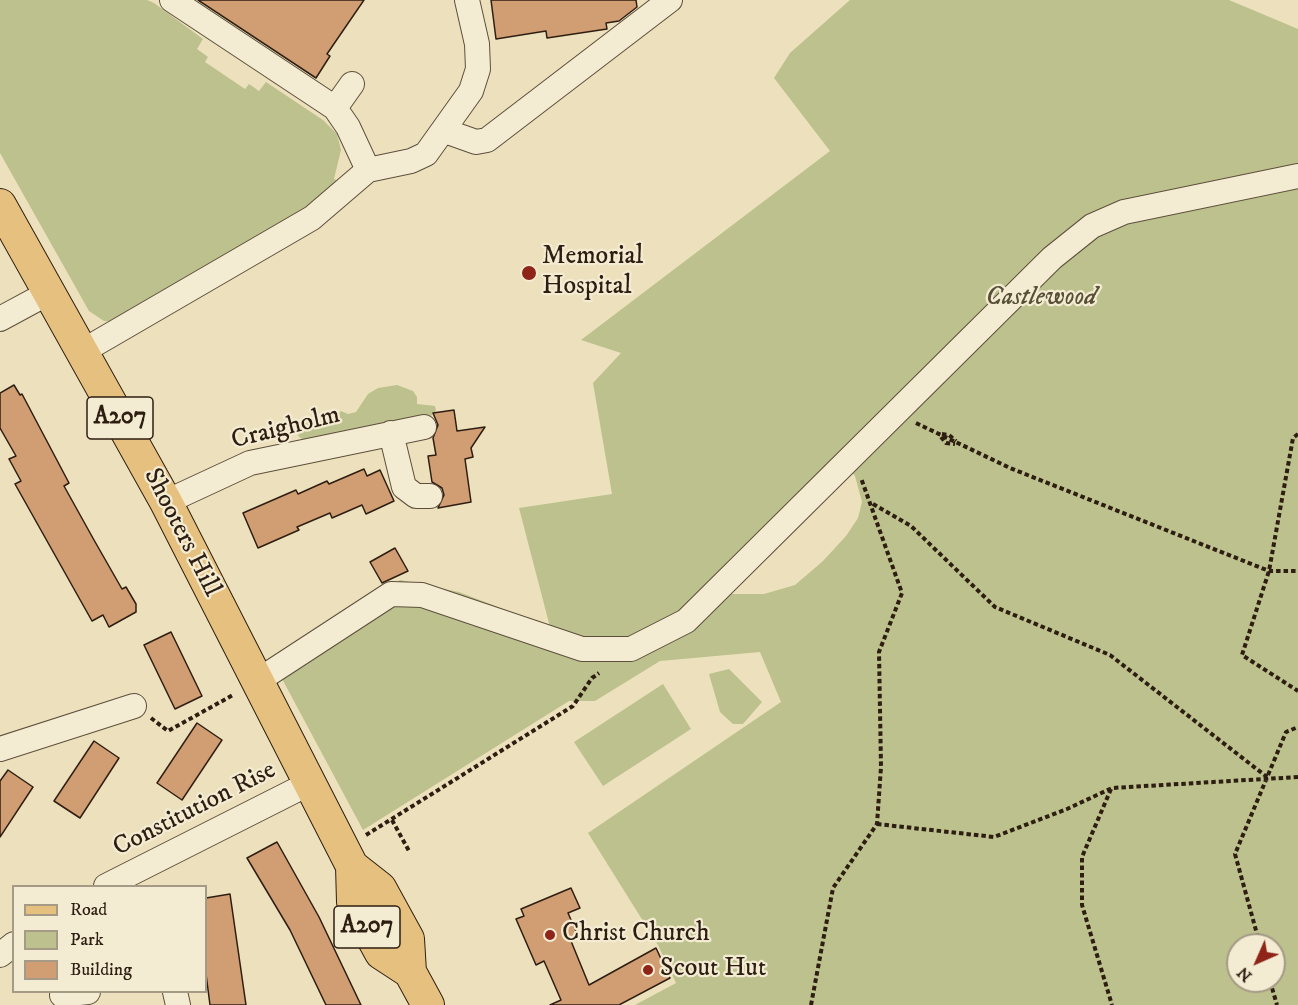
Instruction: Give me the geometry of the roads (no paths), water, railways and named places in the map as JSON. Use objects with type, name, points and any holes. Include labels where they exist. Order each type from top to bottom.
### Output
[{"type":"main road","name":"Shooters Hill","points":[[0,205],[166,502],[244,689],[308,784],[352,866],[380,888],[408,939],[410,972],[428,1005]]},
{"type":"street","points":[[172,0],[335,108],[348,127],[368,170]]},
{"type":"street","points":[[83,351],[312,218],[368,170],[411,161],[426,154],[445,131],[471,91],[478,69],[477,44],[467,0]]},
{"type":"street","points":[[445,131],[476,142],[487,140],[670,0]]},
{"type":"street","points":[[335,108],[352,84]]},
{"type":"street","points":[[244,689],[391,594],[422,595],[582,649],[631,649],[686,621],[1052,258],[1092,226],[1124,212],[1298,176]]},
{"type":"street","points":[[0,320],[50,292]]},
{"type":"street","name":"Craigholm","points":[[166,502],[209,480],[250,463],[424,427]]},
{"type":"street","points":[[391,433],[405,487],[416,496],[430,496]]},
{"type":"street","points":[[0,749],[134,706]]},
{"type":"street","name":"Constitution Rise","points":[[108,885],[308,784]]},
{"type":"street","points":[[0,955],[12,946]]},
{"type":"street","points":[[62,997],[83,993]]},
{"type":"place","name":"Memorial Hospital","points":[[529,273]]},
{"type":"place","name":"Christ Church","points":[[550,935]]},
{"type":"place","name":"Scout Hut","points":[[648,970]]},
{"type":"park label","name":"Castlewood","points":[[1041,299]]}]
